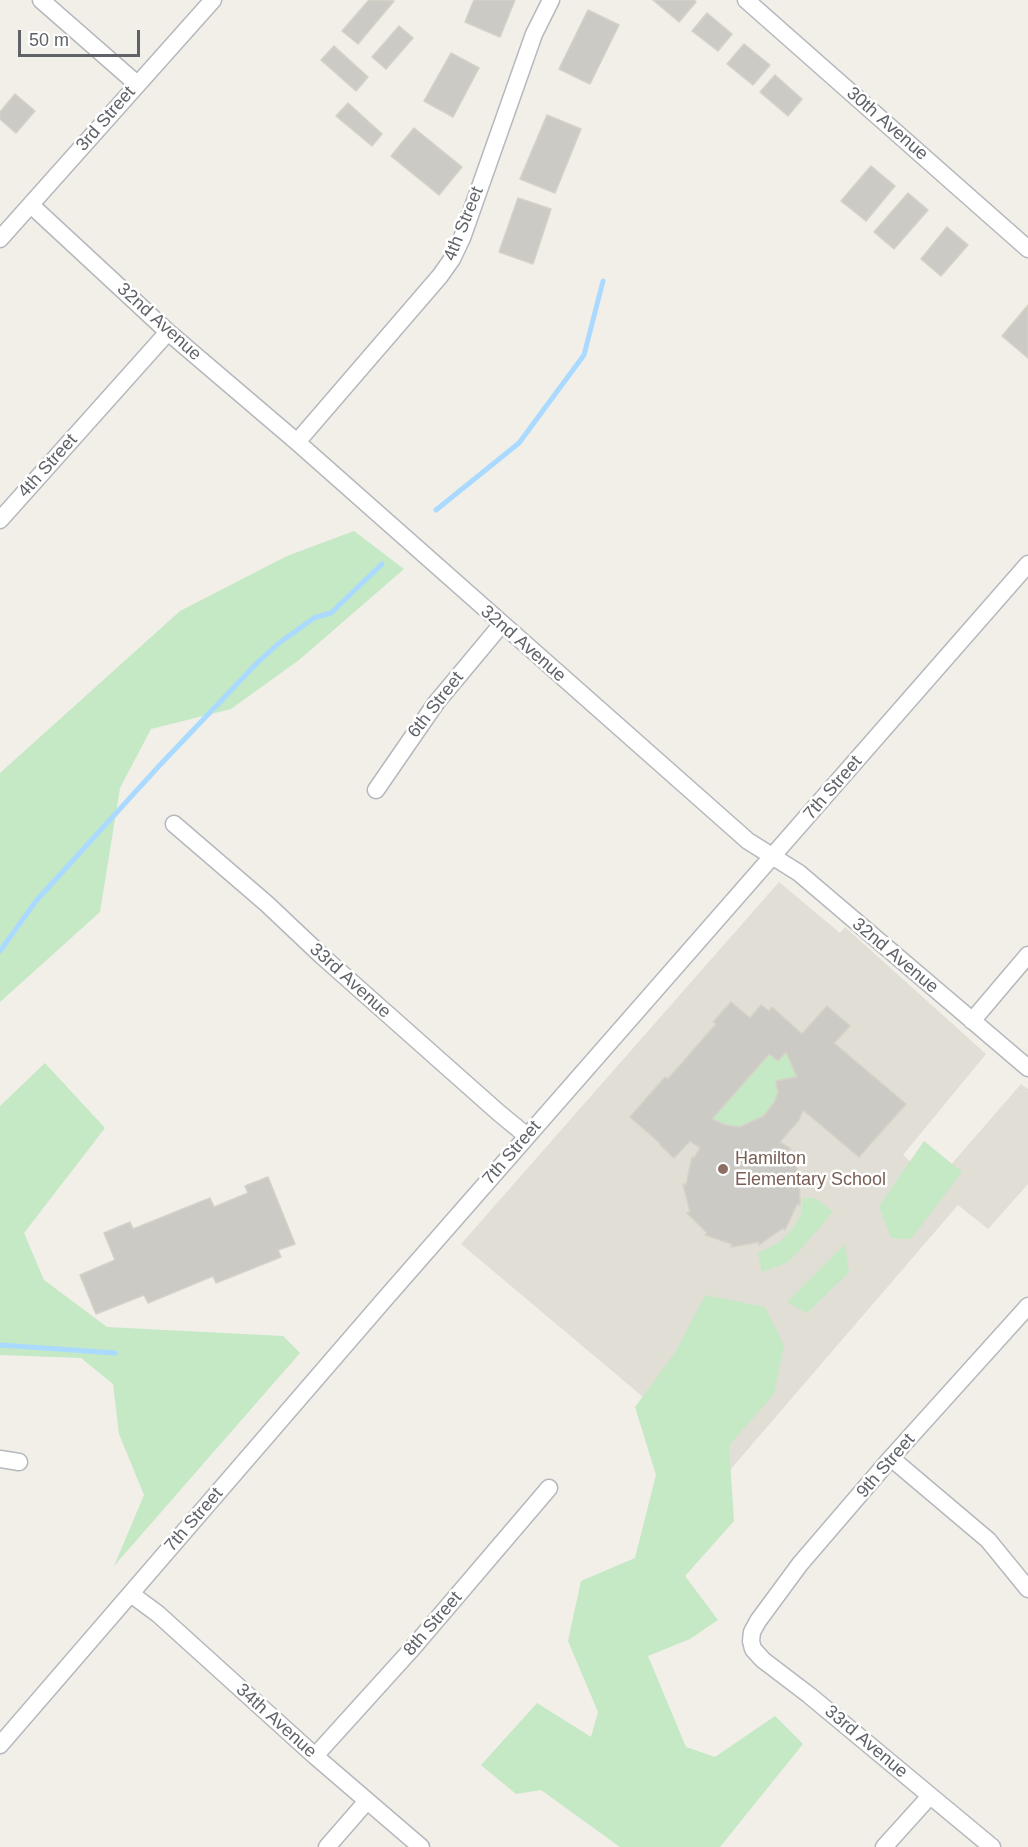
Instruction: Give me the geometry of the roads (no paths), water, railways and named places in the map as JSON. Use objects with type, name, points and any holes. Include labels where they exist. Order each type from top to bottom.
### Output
[{"type":"street","points":[[41,0],[137,84]]},
{"type":"street","name":"3rd Street","points":[[0,239],[213,0]]},
{"type":"street","name":"4th Street","points":[[297,442],[440,276],[452,259],[462,238],[534,34],[551,0]]},
{"type":"street","name":"30th Avenue","points":[[746,0],[1028,249]]},
{"type":"street","name":"32nd Avenue","points":[[31,205],[168,332],[297,442],[501,625],[748,841],[799,873],[1028,1068]]},
{"type":"street","name":"4th Street","points":[[0,520],[168,332]]},
{"type":"street","name":"7th Street","points":[[0,1745],[527,1136],[1028,564]]},
{"type":"street","name":"6th Street","points":[[376,790],[435,703],[501,625]]},
{"type":"street","name":"33rd Avenue","points":[[174,824],[267,904],[463,1082],[527,1136]]},
{"type":"street","points":[[972,1021],[1028,955]]},
{"type":"street","name":"9th Street","points":[[752,1632],[800,1564],[891,1458],[1028,1306]]},
{"type":"street","points":[[891,1458],[988,1539],[1028,1589]]},
{"type":"street","points":[[0,1459],[19,1462]]},
{"type":"street","name":"8th Street","points":[[315,1756],[410,1651],[549,1488]]},
{"type":"street","name":"34th Avenue","points":[[131,1594],[158,1614],[315,1756],[421,1847]]},
{"type":"street","name":"33rd Avenue","points":[[752,1632],[753,1649],[763,1660],[809,1695],[992,1847]]},
{"type":"street","points":[[884,1847],[930,1796]]},
{"type":"street","points":[[327,1847],[367,1801]]},
{"type":"waterway","points":[[436,510],[519,443],[584,355],[603,281]]},
{"type":"waterway","points":[[0,951],[36,901],[256,664],[279,643],[314,618],[331,613],[382,564]]},
{"type":"waterway","points":[[0,1345],[115,1353]]},
{"type":"place","name":"Hamilton Elementary School","points":[[723,1169]]}]
